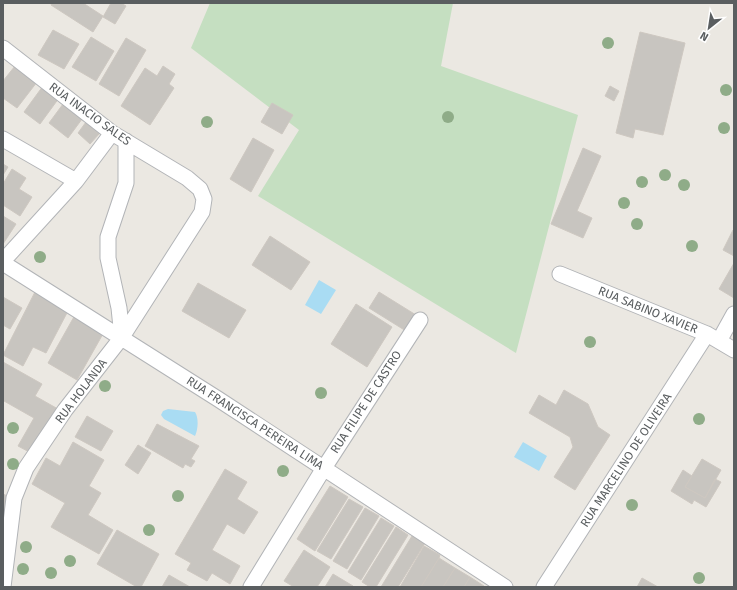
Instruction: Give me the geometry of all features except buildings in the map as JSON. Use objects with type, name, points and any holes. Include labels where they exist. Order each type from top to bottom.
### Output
[{"type":"street","name":"RUA INACIO SALES","points":[[3,48],[112,134],[187,178],[200,189],[204,199],[202,212]]},
{"type":"street","points":[[3,262],[76,181],[112,134]]},
{"type":"street","points":[[3,139],[76,181]]},
{"type":"street","points":[[122,338],[119,308],[108,258],[108,237],[126,183],[126,141]]},
{"type":"street","name":"RUA HOLANDA","points":[[3,587],[14,498],[26,468],[66,410],[122,338],[202,212]]},
{"type":"street","name":"RUA FRANCISCA PEREIRA LIMA","points":[[3,262],[324,468],[505,587]]},
{"type":"street","name":"RUA SABINO XAVIER","points":[[560,274],[713,337],[734,350]]},
{"type":"street","name":"RUA MARCELINO DE OLIVEIRA","points":[[544,587],[713,337],[734,314]]},
{"type":"street","name":"RUA FILIPE DE CASTRO","points":[[251,587],[324,468],[420,320]]},
{"type":"green space","points":[[210,3],[453,3],[441,66],[578,115],[516,353],[258,196],[299,130],[191,48]]},
{"type":"water","points":[[319,280],[336,290],[321,314],[305,305]]},
{"type":"water","points":[[168,409],[195,412],[198,424],[195,436],[164,419],[161,415],[163,411]]},
{"type":"water","points":[[523,442],[547,456],[539,471],[514,457]]}]
